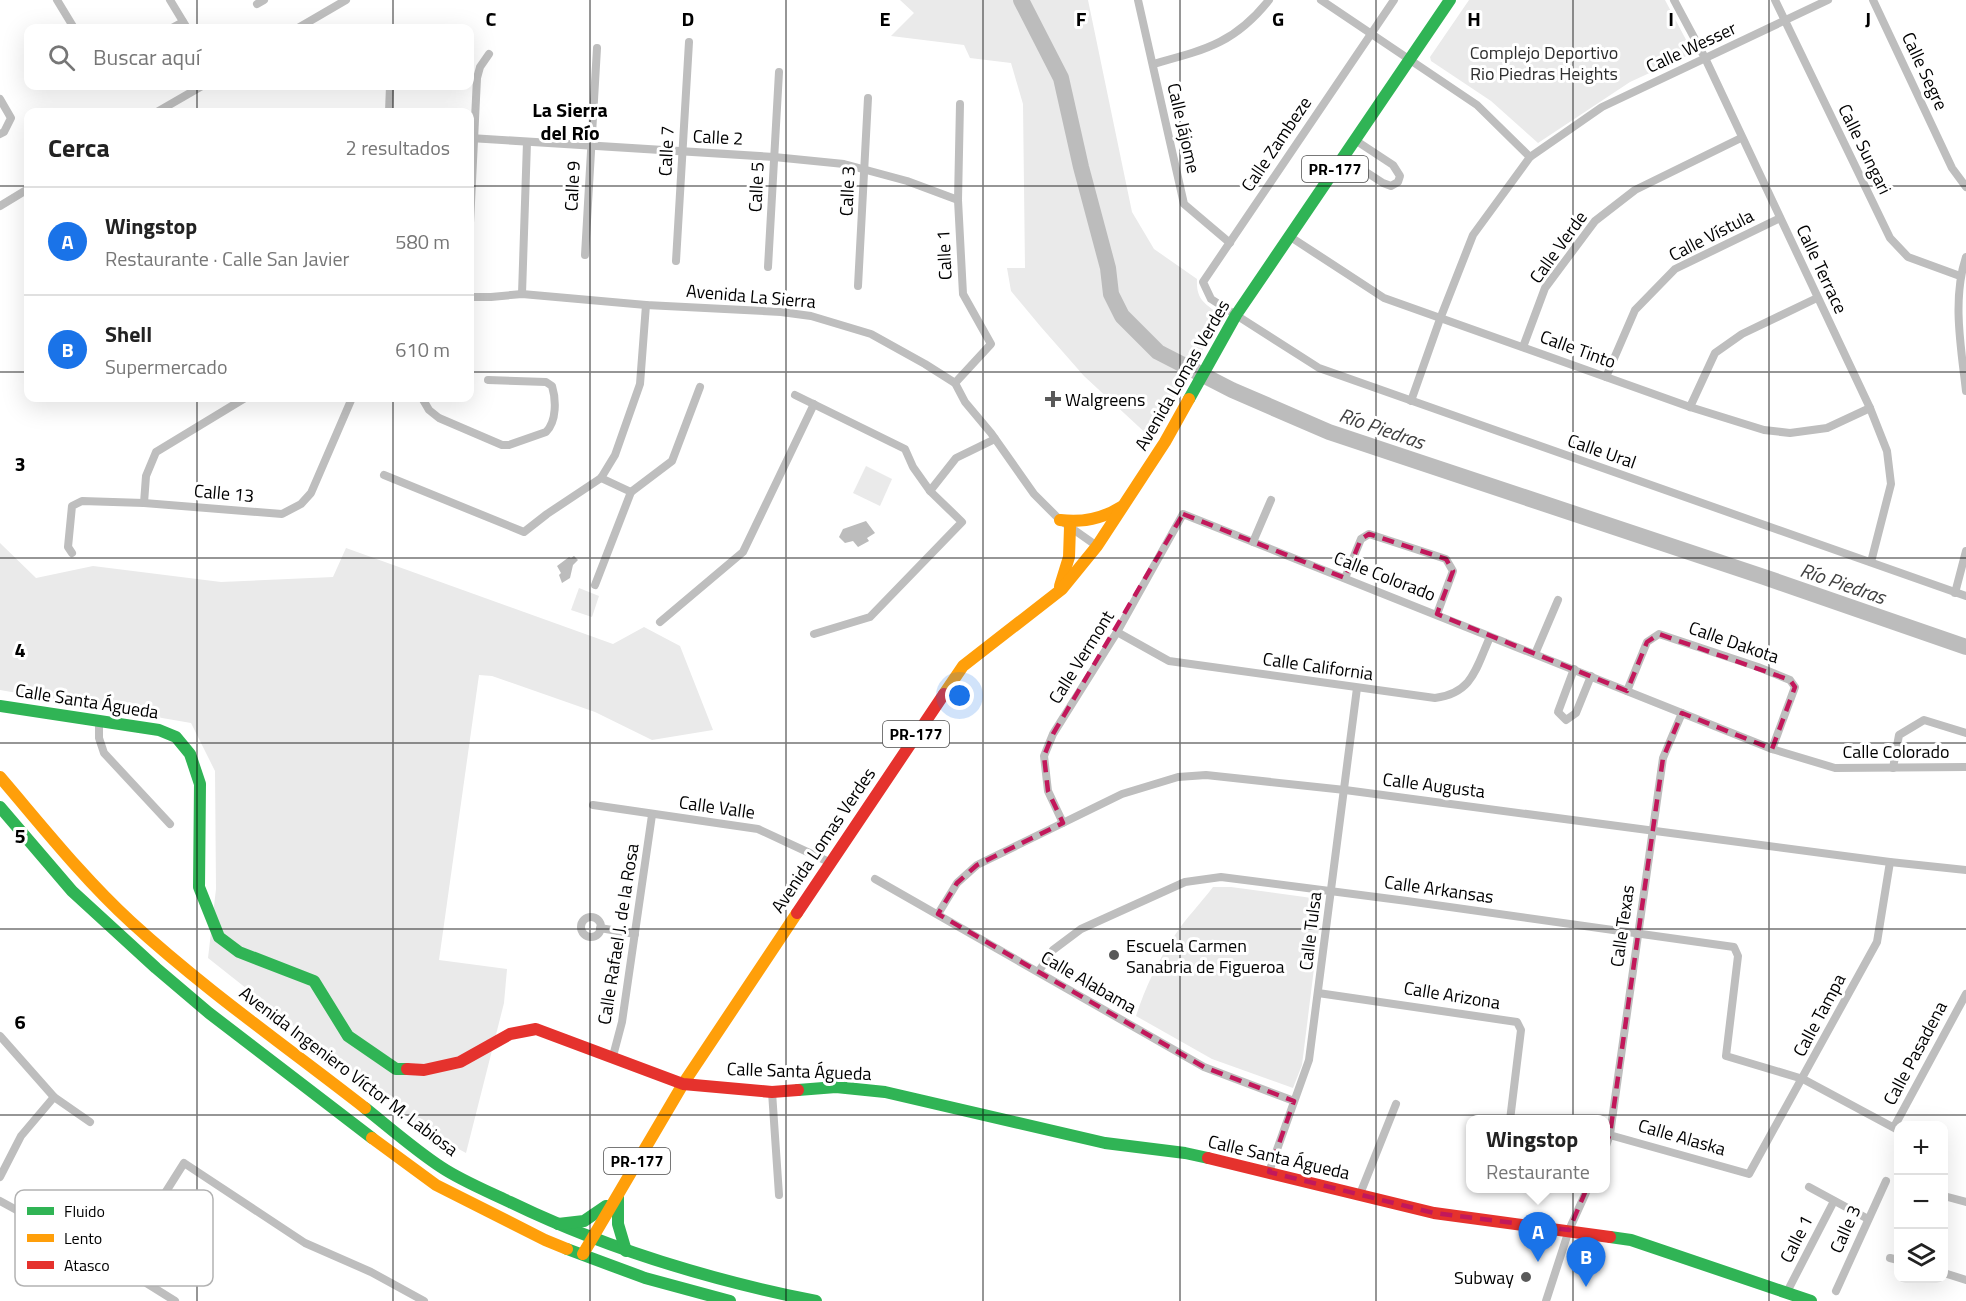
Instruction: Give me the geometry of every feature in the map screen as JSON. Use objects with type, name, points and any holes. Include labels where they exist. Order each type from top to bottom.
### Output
[{"type":"main road","name":"Avenida Lomas Verdes","points":[[583,1254],[683,1084],[829,862],[963,666],[1062,589],[1098,546],[1165,442],[1236,315],[1450,0]]},
{"type":"main road","points":[[1056,594],[1067,568],[1071,547],[1065,524],[1098,519],[1112,514],[1125,504]]},
{"type":"main road","name":"Calle Santa Águeda","points":[[1,707],[159,729],[176,737],[190,754],[200,784],[199,887],[219,937],[239,952],[314,981],[348,1036],[396,1069],[424,1070],[460,1062],[510,1034],[536,1029],[683,1084],[772,1092],[836,1087],[885,1092],[1105,1143],[1185,1153],[1434,1213],[1630,1240],[1811,1301]]},
{"type":"main road","name":"Avenida Ingeniero Víctor M. Labiosa","points":[[0,777],[55,842],[130,921],[191,973],[441,1167],[476,1186],[591,1239],[672,1266],[770,1293],[816,1301]]},
{"type":"main road","points":[[0,807],[72,891],[122,938],[209,1013],[316,1097],[436,1185],[545,1240],[645,1278],[730,1301]]},
{"type":"main road","points":[[558,1224],[579,1224],[592,1218],[616,1196]]},
{"type":"main road","points":[[616,1196],[619,1235],[626,1251]]},
{"type":"street","points":[[57,0],[72,24]]},
{"type":"street","points":[[170,0],[184,24]]},
{"type":"street","points":[[305,24],[346,0]]},
{"type":"street","name":"Calle Jájome","points":[[1138,0],[1184,204],[1230,243]]},
{"type":"street","points":[[1153,64],[1210,48],[1234,34],[1255,17],[1269,0]]},
{"type":"street","points":[[1321,0],[1477,105],[1530,157]]},
{"type":"street","name":"Calle Zambeze","points":[[1221,305],[1211,299],[1203,282],[1394,0]]},
{"type":"street","name":"Calle Terrace","points":[[1674,0],[1705,58],[1870,408],[1887,451],[1891,484],[1871,562]]},
{"type":"street","name":"Calle Sungari","points":[[1775,0],[1890,238],[1908,257],[1960,276]]},
{"type":"street","name":"Calle Wesser","points":[[1412,401],[1440,319],[1473,234],[1530,157],[1602,107],[1828,0]]},
{"type":"street","name":"Calle Segre","points":[[1873,0],[1952,168],[1966,187]]},
{"type":"street","name":"Calle 7","points":[[676,261],[689,42]]},
{"type":"street","name":"Calle 9","points":[[585,255],[597,48]]},
{"type":"street","points":[[474,108],[477,78],[489,54]]},
{"type":"street","name":"Calle 5","points":[[768,267],[779,72]]},
{"type":"street","points":[[164,108],[195,90]]},
{"type":"street","points":[[388,108],[390,90]]},
{"type":"street","name":"Calle 3","points":[[858,286],[868,98]]},
{"type":"street","points":[[0,99],[11,118],[2,133]]},
{"type":"street","name":"Calle 1","points":[[955,383],[991,344],[963,294],[958,200],[960,104]]},
{"type":"street","name":"Calle 2","points":[[474,138],[774,157],[844,164],[907,181],[958,200]]},
{"type":"street","name":"Calle Verde","points":[[1523,347],[1545,288],[1594,221],[1635,190],[1741,138]]},
{"type":"street","points":[[1343,157],[1383,183],[1391,186],[1398,182],[1400,176],[1393,165],[1355,140]]},
{"type":"street","points":[[522,294],[527,142]]},
{"type":"street","points":[[0,206],[24,191]]},
{"type":"street","name":"Calle Vístula","points":[[1606,377],[1635,310],[1675,270],[1779,218]]},
{"type":"street","name":"Calle Tinto","points":[[1289,236],[1384,298],[1689,407],[1764,430],[1790,433],[1827,428],[1870,408]]},
{"type":"street","points":[[1966,257],[1960,276],[1959,328],[1966,391]]},
{"type":"street","name":"Avenida La Sierra","points":[[474,297],[522,294],[780,312],[811,316],[871,334],[955,383],[965,402],[995,439],[1034,494],[1065,524],[1098,546]]},
{"type":"street","points":[[1689,407],[1715,353],[1742,334],[1817,298]]},
{"type":"street","points":[[384,475],[524,532],[601,478],[615,455],[640,384],[646,304]]},
{"type":"street","name":"Calle Ural","points":[[1221,305],[1319,369],[1966,596]]},
{"type":"street","points":[[425,402],[429,410],[439,418],[502,445],[550,429],[555,412],[552,386],[546,382],[488,380]]},
{"type":"street","points":[[595,585],[631,492],[672,461],[700,387]]},
{"type":"street","points":[[795,395],[905,449],[913,467],[930,491],[962,522],[870,617],[814,634]]},
{"type":"street","points":[[144,503],[146,476],[156,452],[238,402]]},
{"type":"street","name":"Calle 13","points":[[72,553],[68,547],[72,506],[82,501],[144,503],[282,514],[290,511],[302,504],[311,493],[350,402]]},
{"type":"street","points":[[660,622],[743,552],[814,404]]},
{"type":"street","points":[[930,491],[956,458],[995,439]]},
{"type":"street","points":[[601,478],[631,492]]},
{"type":"street","points":[[1253,542],[1271,500]]},
{"type":"street","name":"Calle Colorado","points":[[1184,514],[1772,749],[1835,768],[1966,767]]},
{"type":"street","name":"Calle Vermont","points":[[1063,823],[1048,791],[1044,756],[1053,734],[1117,632],[1184,514]]},
{"type":"street","points":[[1345,578],[1361,540],[1369,534],[1446,559],[1453,571],[1437,614]]},
{"type":"street","points":[[1955,592],[1966,551]]},
{"type":"street","points":[[1535,654],[1558,600]]},
{"type":"street","name":"Calle California","points":[[1117,632],[1169,661],[1435,698],[1452,695],[1471,680],[1490,637]]},
{"type":"street","name":"Calle Dakota","points":[[1627,690],[1647,642],[1659,634],[1790,680],[1795,687],[1772,749]]},
{"type":"street","points":[[1574,669],[1558,712],[1566,720],[1576,713],[1591,676]]},
{"type":"street","name":"Calle Tulsa","points":[[1269,1172],[1310,1060],[1357,688]]},
{"type":"street","name":"Calle Texas","points":[[1610,1121],[1663,758],[1682,713]]},
{"type":"street","points":[[1893,768],[1899,735],[1924,720],[1966,733]]},
{"type":"street","points":[[99,721],[99,738],[104,753],[170,824]]},
{"type":"street","name":"Calle Augusta","points":[[938,914],[957,883],[977,865],[1122,794],[1178,777],[1206,775],[1345,789],[1890,862],[1966,870]]},
{"type":"street","name":"Calle Valle","points":[[593,805],[758,829],[829,862]]},
{"type":"street","name":"Calle Rafael J. de la Rosa","points":[[613,1056],[622,1022],[652,815]]},
{"type":"street","name":"Calle Tampa","points":[[1749,1174],[1877,942],[1890,862]]},
{"type":"street","name":"Calle Arkansas","points":[[1039,971],[1053,950],[1081,929],[1185,882],[1221,877],[1638,932],[1734,947],[1738,956],[1725,1056],[1803,1078]]},
{"type":"street","name":"Calle Alabama","points":[[875,879],[1204,1066],[1294,1101]]},
{"type":"street","points":[[600,928],[635,934]]},
{"type":"street","name":"Calle Arizona","points":[[1318,993],[1517,1022],[1521,1030],[1510,1115]]},
{"type":"street","name":"Calle Pasadena","points":[[1900,1121],[1966,994]]},
{"type":"street","points":[[0,1036],[54,1097],[90,1122]]},
{"type":"street","points":[[1803,1078],[1894,1128]]},
{"type":"street","points":[[772,1092],[779,1195]]},
{"type":"street","points":[[0,1177],[21,1136],[54,1097]]},
{"type":"street","points":[[1360,1194],[1396,1104]]},
{"type":"street","name":"Calle Alaska","points":[[1610,1135],[1749,1174]]},
{"type":"street","points":[[167,1190],[184,1163],[305,1242],[370,1272],[424,1301]]},
{"type":"street","name":"Calle 3","points":[[1836,1291],[1886,1181]]},
{"type":"street","points":[[1809,1187],[1868,1219]]},
{"type":"street","points":[[1546,1301],[1569,1230],[1586,1193]]},
{"type":"street","points":[[1948,1197],[1966,1202]]},
{"type":"street","points":[[0,1201],[15,1209]]},
{"type":"street","name":"Calle 1","points":[[1787,1292],[1834,1201]]},
{"type":"street","points":[[1948,1274],[1966,1280]]},
{"type":"street","points":[[151,1286],[175,1301]]},
{"type":"highlighted area","points":[[1183,514],[1345,578],[1361,539],[1369,534],[1446,559],[1453,571],[1437,614],[1627,691],[1647,642],[1659,634],[1790,680],[1795,687],[1772,749],[1682,713],[1663,758],[1610,1134],[1569,1230],[1434,1213],[1269,1172],[1294,1101],[1204,1067],[938,914],[957,883],[977,865],[1063,823],[1048,791],[1044,756],[1053,734]]},
{"type":"green space","points":[[900,0],[1088,0],[1132,212],[1154,249],[1197,279],[1198,291],[1202,300],[1219,314],[1219,320],[1152,439],[1084,376],[1011,291],[1007,268],[1025,268],[1023,104],[1011,63],[970,58],[964,45],[891,36],[914,13]]},
{"type":"green space","name":"Complejo Deportivo Rio Piedras Heights","points":[[1469,0],[1665,0],[1693,53],[1630,82],[1538,143],[1491,101],[1431,61],[1430,57]]},
{"type":"green space","points":[[866,466],[892,479],[880,506],[853,493]]},
{"type":"green space","points":[[0,543],[36,578],[93,566],[221,582],[333,577],[346,548],[613,644],[644,627],[680,646],[713,730],[652,740],[595,712],[492,676],[479,675],[439,960],[507,969],[504,1003],[466,1153],[429,1133],[208,958],[216,889],[215,771],[191,723],[0,690]]},
{"type":"green space","points":[[579,588],[599,596],[592,617],[571,610]]},
{"type":"green space","points":[[1213,887],[1231,887],[1319,899],[1322,904],[1302,1065],[1293,1088],[1212,1059],[1136,1016],[1152,974],[1169,945]]},
{"type":"shaded area","points":[[866,521],[875,533],[867,538],[869,541],[858,547],[853,541],[845,543],[839,537],[843,529]]},
{"type":"shaded area","points":[[574,556],[578,560],[573,565],[570,578],[562,583],[559,575],[561,573],[557,566]]},
{"type":"waterway","name":"Río Piedras","points":[[1021,0],[1061,78],[1081,167],[1108,268],[1111,294],[1122,316],[1158,352],[1232,390],[1329,432],[1966,647]]},
{"type":"traffic: fast","points":[[1189,399],[1236,315],[1450,0]]},
{"type":"traffic: fast","points":[[0,706],[159,730],[176,737],[190,754],[200,784],[199,887],[219,937],[239,952],[314,981],[348,1036],[396,1069],[407,1069]]},
{"type":"traffic: fast","points":[[0,807],[72,891],[156,968],[209,1013],[372,1138]]},
{"type":"traffic: fast","points":[[798,1090],[836,1087],[885,1092],[1105,1143],[1208,1158]]},
{"type":"traffic: fast","points":[[365,1108],[449,1172],[547,1219],[621,1248],[698,1273],[816,1301]]},
{"type":"traffic: fast","points":[[618,1197],[618,1224],[626,1251]]},
{"type":"traffic: fast","points":[[558,1224],[584,1221],[606,1206]]},
{"type":"traffic: fast","points":[[1610,1237],[1631,1240],[1811,1301]]},
{"type":"traffic: fast","points":[[567,1249],[645,1278],[730,1301]]},
{"type":"traffic: slow","points":[[944,694],[963,666],[1062,589],[1097,546],[1165,442],[1189,399]]},
{"type":"traffic: slow","points":[[1060,520],[1092,519],[1107,515],[1121,507]]},
{"type":"traffic: slow","points":[[1060,586],[1069,557],[1070,527]]},
{"type":"traffic: slow","points":[[0,777],[80,870],[131,922],[217,994],[365,1108]]},
{"type":"traffic: slow","points":[[583,1254],[683,1084],[797,913]]},
{"type":"traffic: slow","points":[[372,1138],[436,1185],[567,1249]]},
{"type":"traffic: jam","points":[[797,913],[944,694]]},
{"type":"traffic: jam","points":[[407,1069],[424,1070],[460,1062],[510,1034],[536,1029],[683,1084],[772,1092],[798,1090]]},
{"type":"traffic: jam","points":[[1208,1158],[1434,1213],[1610,1237]]},
{"type":"place","name":"Walgreens","points":[[1053,399]]},
{"type":"place","name":"Escuela Carmen Sanabria de Figueroa","points":[[1114,955]]},
{"type":"place","name":"Wingstop","points":[[1538,1262]]},
{"type":"place","name":"Subway","points":[[1526,1277]]},
{"type":"place","name":"Shell","points":[[1586,1287]]},
{"type":"district","name":"La Sierra del Río","points":[[570,120]]}]
